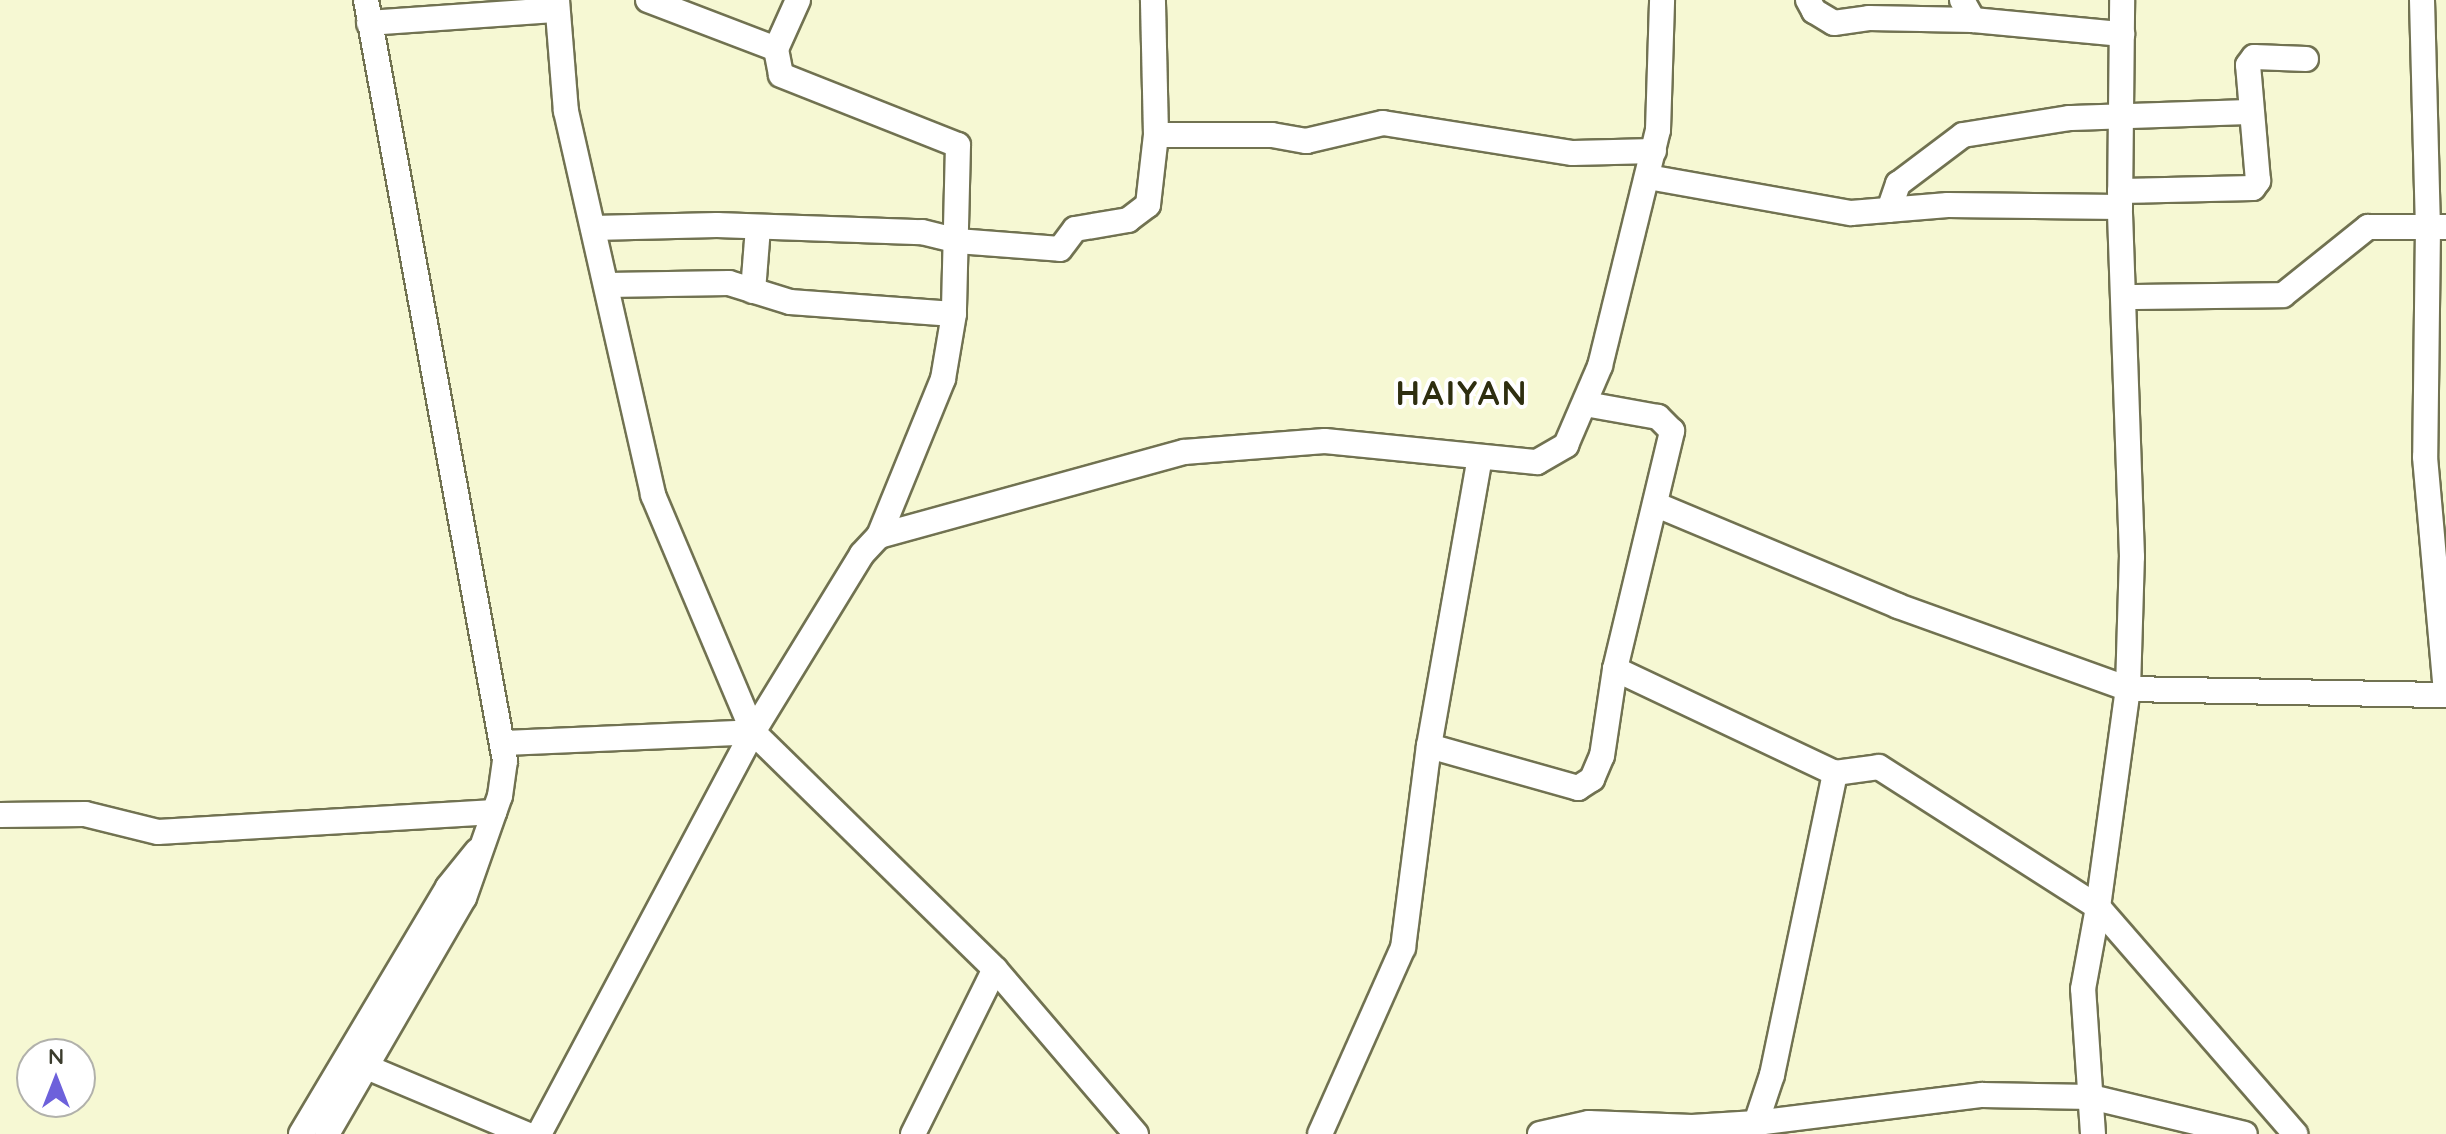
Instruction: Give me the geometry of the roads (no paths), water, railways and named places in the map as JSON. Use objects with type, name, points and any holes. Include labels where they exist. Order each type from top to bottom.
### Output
[{"type":"street","points":[[648,0],[776,49]]},
{"type":"street","points":[[539,1134],[753,732],[862,554],[879,536],[943,379],[954,314],[958,145],[781,75],[776,49],[798,0]]},
{"type":"street","points":[[593,228],[922,232],[957,241],[1060,249],[1075,229],[1128,220],[1148,205],[1156,135],[1153,0]]},
{"type":"street","points":[[879,536],[1184,452],[1325,441],[1537,462],[1553,456],[1566,445],[1586,404],[1648,177],[1663,74],[1662,0]]},
{"type":"street","points":[[1808,0],[1814,11],[1834,23],[1968,10],[2122,34]]},
{"type":"street","points":[[2093,1134],[2083,989],[2098,907],[2128,689],[2127,297],[2120,199],[2122,0]]},
{"type":"street","points":[[1657,505],[1898,606],[2128,689],[2446,693],[2425,439],[2437,227],[2422,0]]},
{"type":"street","points":[[327,1134],[355,1062],[455,876],[482,847],[494,812],[505,743],[368,12],[557,5],[566,111],[653,495],[753,732],[995,969],[1136,1134]]},
{"type":"street","points":[[1648,177],[1851,213],[2120,199],[2253,188],[2258,181],[2248,65],[2254,57],[2306,59]]},
{"type":"street","points":[[1889,210],[1898,184],[1963,135],[2069,118],[2251,112]]},
{"type":"street","points":[[1156,135],[1272,135],[1306,141],[1383,123],[1573,153],[1654,151]]},
{"type":"street","points":[[2127,297],[2283,295],[2368,227],[2437,227]]},
{"type":"street","points":[[753,291],[758,228]]},
{"type":"street","points":[[607,285],[729,283],[790,302],[954,314]]},
{"type":"street","points":[[1429,746],[1578,788],[1592,779],[1602,756],[1615,669],[1657,505],[1672,431],[1668,421],[1586,404]]},
{"type":"street","points":[[2425,439],[2446,454]]},
{"type":"street","points":[[1320,1134],[1403,948],[1429,746],[1480,457]]},
{"type":"street","points":[[1615,669],[1835,773],[1879,767],[2098,907],[2295,1134]]},
{"type":"street","points":[[505,743],[753,732]]},
{"type":"street","points":[[1755,1128],[1772,1075],[1835,773]]},
{"type":"street","points":[[0,815],[85,814],[158,832],[494,812]]},
{"type":"street","points":[[913,1134],[995,969]]},
{"type":"street","points":[[301,1134],[355,1062]]},
{"type":"street","points":[[355,1062],[526,1134]]},
{"type":"street","points":[[1540,1134],[1589,1123],[1755,1128],[1982,1095],[2091,1097],[2245,1134]]},
{"type":"district","name":"HAIYAN","points":[[1462,393]]}]
